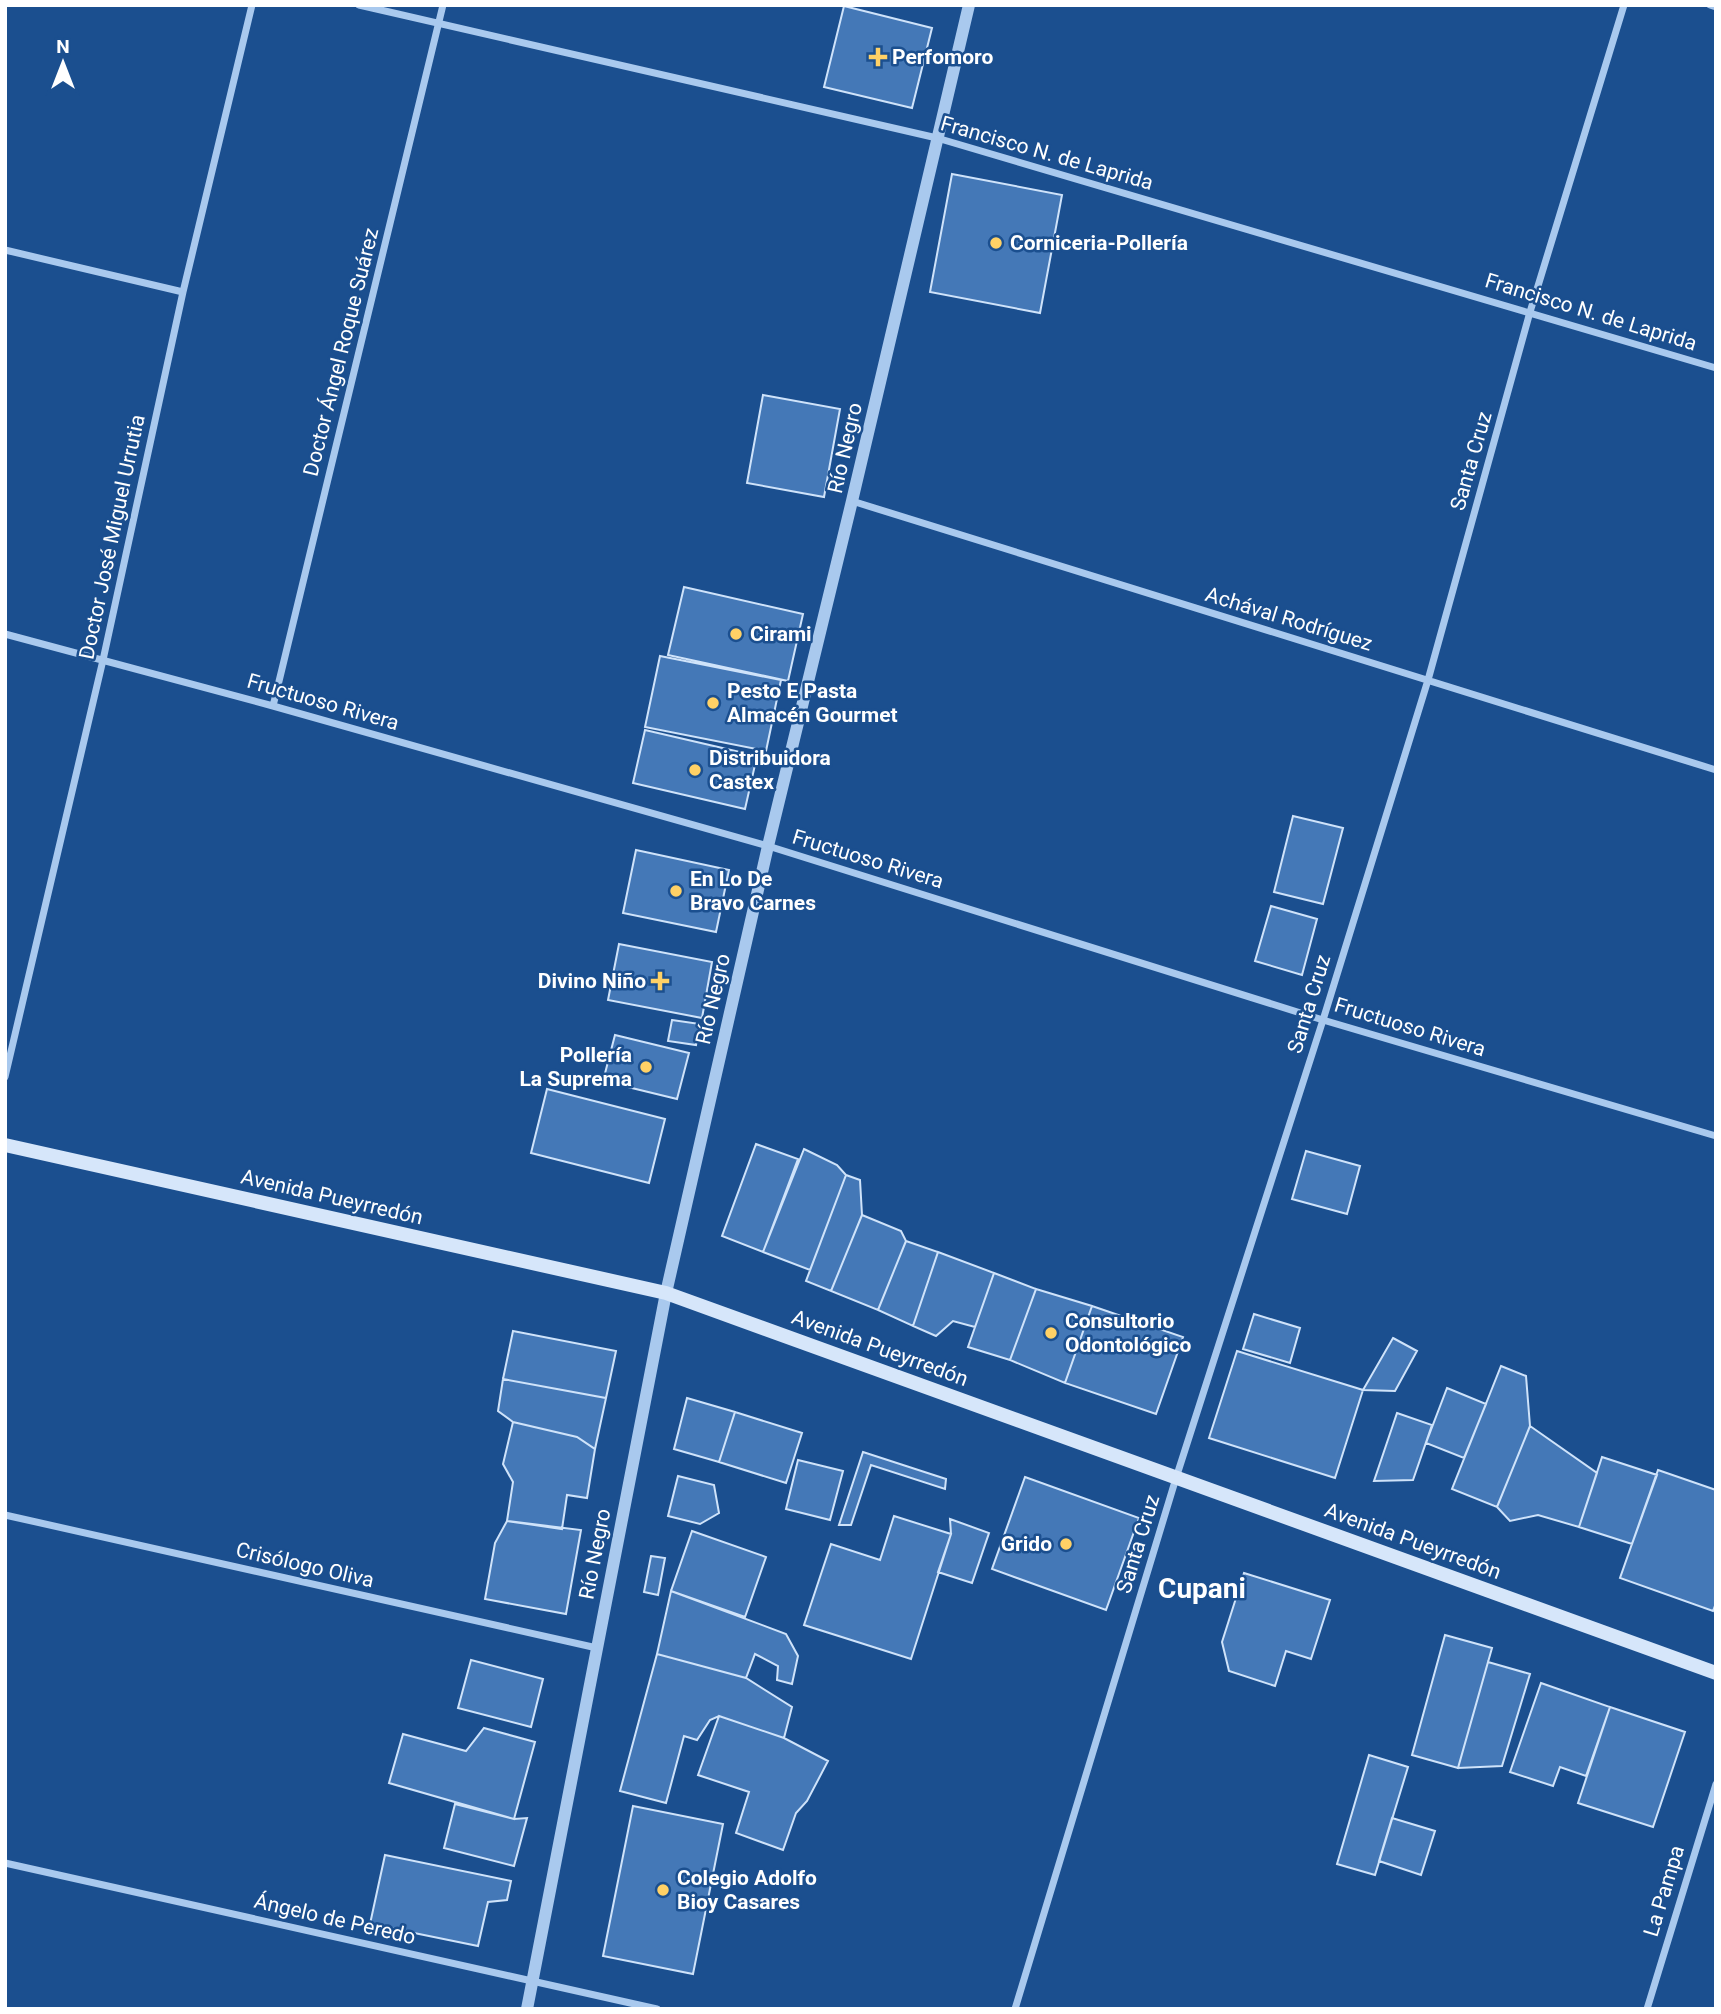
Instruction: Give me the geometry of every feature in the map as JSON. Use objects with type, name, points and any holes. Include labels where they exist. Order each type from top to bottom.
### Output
[{"type":"main road","name":"Avenida Pueyrredón","points":[[5,1145],[666,1293],[1716,1673]]},
{"type":"street","name":"Doctor José Miguel Urrutia","points":[[5,1077],[103,660],[183,292],[252,5]]},
{"type":"street","name":"Francisco N. de Laprida","points":[[359,5],[937,138],[1716,368]]},
{"type":"street","name":"Doctor Ángel Roque Suárez","points":[[274,706],[443,5]]},
{"type":"street","name":"Río Negro","points":[[527,2009],[666,1293],[768,846],[969,5]]},
{"type":"street","name":"Santa Cruz","points":[[1015,2009],[1176,1478],[1323,1020],[1428,680],[1531,312],[1624,5]]},
{"type":"street","points":[[1710,5],[1716,7]]},
{"type":"street","points":[[5,250],[183,292]]},
{"type":"street","name":"Achával Rodríguez","points":[[852,501],[1716,770]]},
{"type":"street","name":"Fructuoso Rivera","points":[[5,634],[274,706],[768,846],[1323,1020],[1716,1136]]},
{"type":"street","name":"Crisólogo Oliva","points":[[5,1515],[597,1648]]},
{"type":"street","name":"La Pampa","points":[[1647,2009],[1716,1784]]},
{"type":"street","name":"Ángelo de Peredo","points":[[5,1863],[657,2009]]},
{"type":"building","name":"Perfomoro","points":[[844,6],[932,28],[912,108],[824,87]]},
{"type":"building","name":"Corniceria-Pollería","points":[[952,174],[1062,195],[1040,313],[930,292]]},
{"type":"building","points":[[763,395],[840,409],[824,497],[747,483]]},
{"type":"building","name":"Cirami","points":[[684,587],[803,614],[788,681],[668,655]]},
{"type":"building","name":"Pesto E Pasta Almacén Gourmet","points":[[660,656],[781,680],[766,751],[645,727]]},
{"type":"building","name":"Distribuidora Castex","points":[[645,730],[757,756],[745,809],[633,783]]},
{"type":"building","points":[[1293,816],[1343,828],[1323,904],[1274,892]]},
{"type":"building","name":"En Lo De Bravo Carnes","points":[[636,850],[729,870],[716,932],[623,913]]},
{"type":"building","points":[[1271,906],[1317,919],[1302,975],[1255,961]]},
{"type":"building","name":"Divino Niño","points":[[619,944],[712,962],[702,1018],[608,1000]]},
{"type":"building","points":[[672,1020],[700,1024],[696,1045],[668,1041]]},
{"type":"building","name":"Pollería La Suprema","points":[[615,1035],[689,1053],[677,1099],[603,1081]]},
{"type":"building","points":[[547,1089],[665,1119],[649,1183],[531,1153]]},
{"type":"building","points":[[756,1144],[798,1159],[763,1252],[722,1236]]},
{"type":"building","points":[[804,1149],[837,1165],[846,1175],[810,1270],[763,1252]]},
{"type":"building","points":[[1306,1151],[1360,1166],[1347,1214],[1292,1199]]},
{"type":"building","points":[[846,1175],[860,1180],[862,1215],[831,1291],[806,1281]]},
{"type":"building","points":[[862,1215],[901,1231],[906,1241],[878,1310],[831,1291]]},
{"type":"building","points":[[906,1241],[938,1252],[913,1326],[878,1310]]},
{"type":"building","points":[[938,1252],[994,1273],[975,1327],[953,1321],[936,1336],[913,1326]]},
{"type":"building","points":[[994,1273],[1036,1289],[1010,1360],[968,1347]]},
{"type":"building","name":"Consultorio Odontológico","points":[[1036,1289],[1092,1306],[1065,1383],[1010,1360]]},
{"type":"building","points":[[1092,1306],[1183,1337],[1156,1414],[1065,1383]]},
{"type":"building","points":[[1254,1314],[1300,1328],[1290,1363],[1243,1349]]},
{"type":"building","points":[[513,1331],[616,1351],[606,1398],[503,1379]]},
{"type":"building","points":[[1393,1338],[1417,1351],[1395,1391],[1363,1390]]},
{"type":"building","points":[[1237,1351],[1363,1390],[1335,1478],[1209,1438]]},
{"type":"building","points":[[1501,1366],[1526,1376],[1530,1426],[1497,1507],[1452,1489]]},
{"type":"building","points":[[503,1379],[606,1398],[595,1449],[577,1437],[513,1422],[498,1411]]},
{"type":"building","points":[[1447,1388],[1486,1404],[1464,1458],[1426,1443]]},
{"type":"building","points":[[687,1398],[735,1412],[719,1462],[674,1449]]},
{"type":"building","points":[[735,1412],[802,1433],[786,1483],[719,1462]]},
{"type":"building","points":[[1397,1413],[1432,1425],[1413,1480],[1374,1481]]},
{"type":"building","points":[[513,1422],[577,1437],[595,1449],[587,1498],[567,1495],[562,1529],[507,1521],[513,1482],[503,1464]]},
{"type":"building","points":[[1530,1426],[1597,1473],[1579,1527],[1538,1515],[1510,1521],[1497,1507]]},
{"type":"building","points":[[863,1452],[946,1479],[945,1489],[871,1465],[851,1525],[839,1525]]},
{"type":"building","points":[[1602,1457],[1657,1475],[1632,1544],[1579,1527]]},
{"type":"building","points":[[798,1460],[843,1471],[830,1520],[786,1509]]},
{"type":"building","points":[[1658,1470],[1716,1490],[1716,1603],[1713,1611],[1620,1578]]},
{"type":"building","points":[[678,1476],[714,1485],[719,1513],[700,1524],[668,1516]]},
{"type":"building","name":"Grido","points":[[1025,1477],[1139,1518],[1106,1610],[992,1569]]},
{"type":"building","points":[[894,1516],[951,1534],[911,1659],[804,1625],[831,1544],[880,1560]]},
{"type":"building","points":[[950,1519],[989,1533],[972,1583],[938,1572],[951,1534]]},
{"type":"building","points":[[507,1521],[581,1530],[566,1614],[485,1599],[495,1543]]},
{"type":"building","points":[[692,1531],[766,1557],[745,1617],[671,1591]]},
{"type":"building","points":[[651,1556],[665,1558],[658,1595],[644,1592]]},
{"type":"building","points":[[1244,1573],[1330,1600],[1311,1659],[1286,1651],[1275,1686],[1229,1671],[1222,1642]]},
{"type":"building","points":[[671,1591],[786,1634],[798,1656],[792,1684],[777,1680],[778,1666],[755,1654],[746,1678],[657,1654]]},
{"type":"building","points":[[1445,1635],[1492,1648],[1458,1768],[1412,1755]]},
{"type":"building","points":[[657,1654],[746,1678],[792,1707],[784,1738],[719,1716],[710,1720],[697,1740],[684,1736],[666,1803],[620,1791]]},
{"type":"building","points":[[471,1660],[543,1679],[531,1727],[458,1708]]},
{"type":"building","points":[[1488,1662],[1530,1674],[1502,1766],[1458,1768]]},
{"type":"building","points":[[1541,1683],[1610,1707],[1586,1776],[1560,1767],[1553,1786],[1510,1772]]},
{"type":"building","points":[[1610,1707],[1685,1732],[1653,1827],[1578,1803]]},
{"type":"building","points":[[719,1716],[784,1738],[828,1761],[807,1801],[796,1813],[783,1850],[736,1833],[749,1792],[698,1775]]},
{"type":"building","points":[[484,1728],[535,1742],[514,1819],[389,1783],[403,1734],[466,1751]]},
{"type":"building","points":[[1369,1755],[1408,1767],[1375,1875],[1337,1864]]},
{"type":"building","points":[[455,1804],[514,1819],[527,1818],[514,1866],[444,1848]]},
{"type":"building","name":"Colegio Adolfo Bioy Casares","points":[[633,1806],[723,1824],[693,1974],[603,1956]]},
{"type":"building","points":[[1392,1818],[1435,1831],[1421,1875],[1379,1861]]},
{"type":"building","points":[[385,1855],[511,1881],[507,1900],[488,1902],[478,1946],[370,1924]]},
{"type":"place","name":"Perfomoro","points":[[878,57]]},
{"type":"place","name":"Corniceria-Pollería","points":[[996,243]]},
{"type":"place","name":"Cirami","points":[[736,634]]},
{"type":"place","name":"Pesto E Pasta Almacén Gourmet","points":[[713,703]]},
{"type":"place","name":"Distribuidora Castex","points":[[695,770]]},
{"type":"place","name":"En Lo De Bravo Carnes","points":[[676,891]]},
{"type":"place","name":"Divino Niño","points":[[660,981]]},
{"type":"place","name":"Pollería La Suprema","points":[[646,1067]]},
{"type":"place","name":"Consultorio Odontológico","points":[[1051,1333]]},
{"type":"place","name":"Grido","points":[[1066,1544]]},
{"type":"place","name":"Colegio Adolfo Bioy Casares","points":[[663,1890]]},
{"type":"district","name":"Cupani","points":[[1202,1588]]}]
